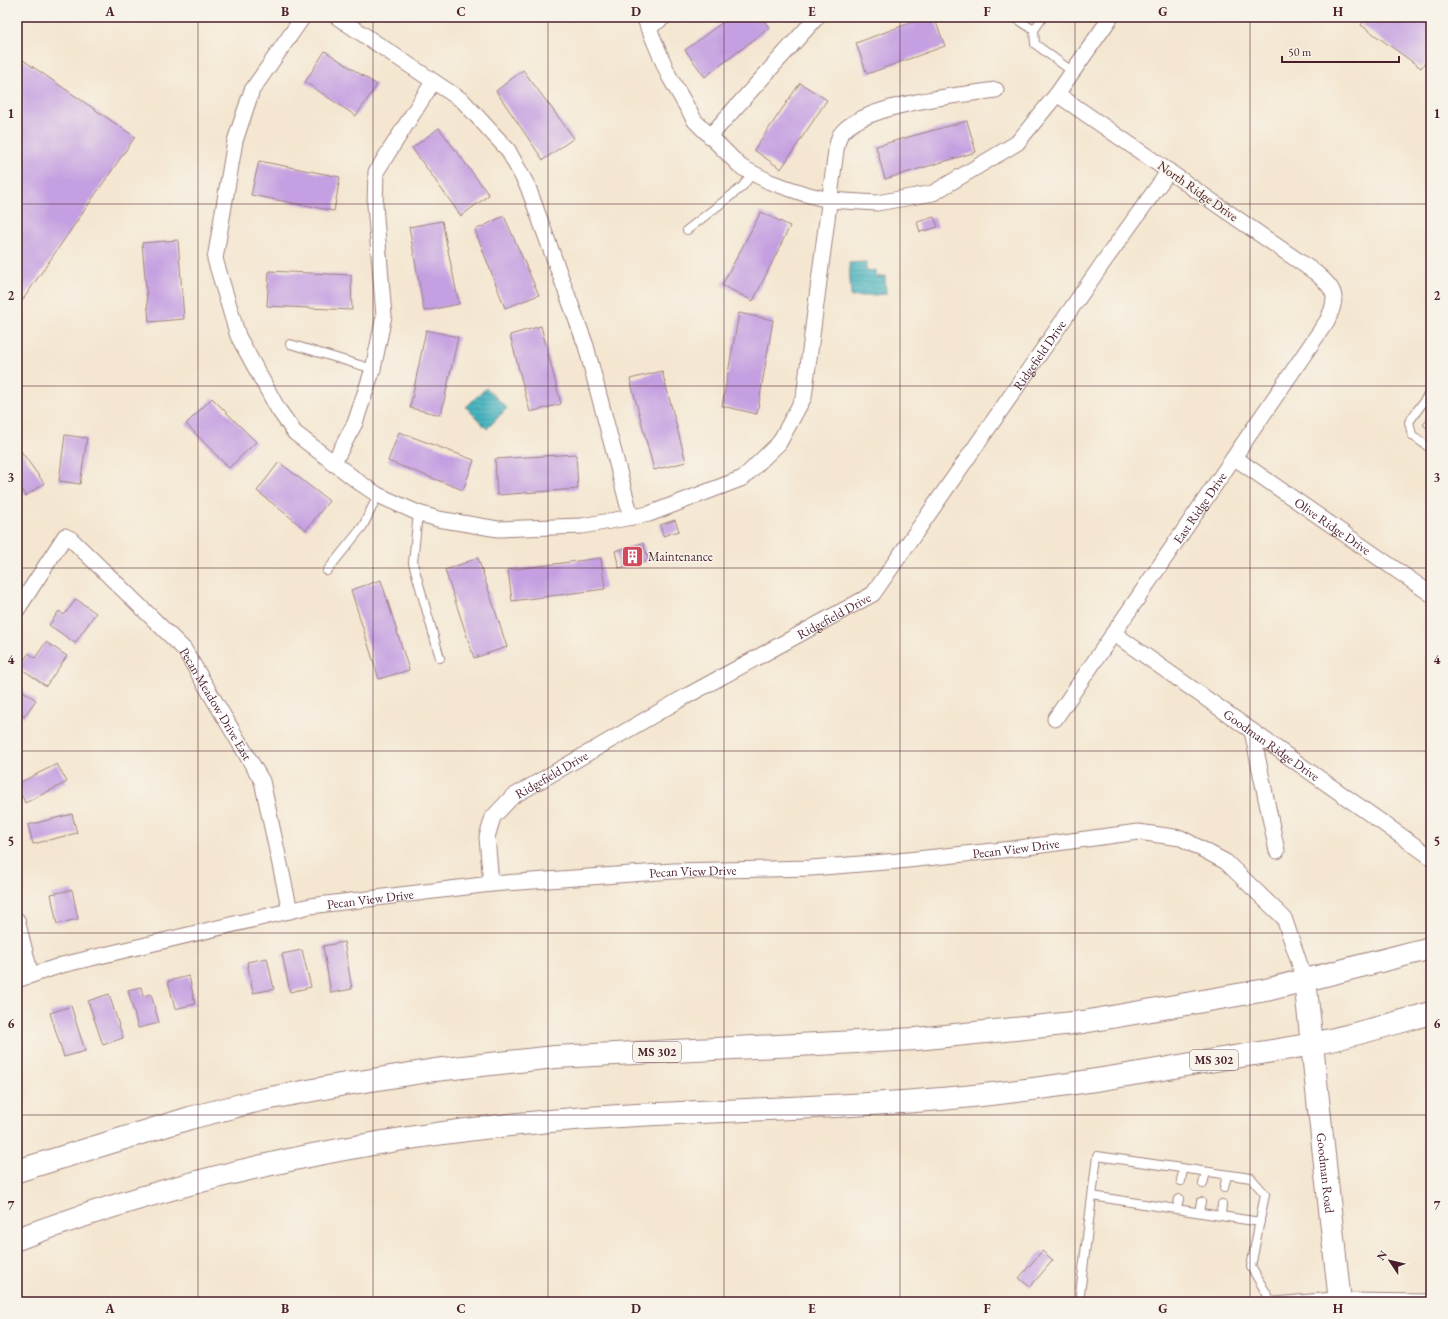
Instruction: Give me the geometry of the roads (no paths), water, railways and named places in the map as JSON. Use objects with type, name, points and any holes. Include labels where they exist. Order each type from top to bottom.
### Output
[{"type":"main road","name":"MS 302","points":[[17,1171],[190,1118],[260,1100],[340,1085],[435,1070],[555,1057],[916,1039],[1097,1020],[1266,990],[1431,948]]},
{"type":"main road","name":"Goodman Road","points":[[1305,980],[1340,1300]]},
{"type":"main road","name":"MS 302","points":[[17,1239],[69,1219],[189,1184],[254,1167],[398,1139],[499,1126],[586,1118],[938,1099],[1042,1089],[1313,1044],[1431,1013]]},
{"type":"street","points":[[303,17],[252,90],[234,141],[215,259],[238,336],[278,410],[294,433],[333,464],[378,495],[418,513],[498,529],[582,526],[631,516],[649,514],[743,478],[779,443],[804,396],[829,200],[836,150],[840,135],[856,122],[897,105],[996,90]]},
{"type":"street","points":[[337,17],[463,101],[508,150],[528,187],[586,346],[631,516]]},
{"type":"street","points":[[664,17],[646,22],[669,76],[695,121],[741,167],[770,182],[805,194],[829,200],[877,204],[933,193],[1017,143],[1057,94],[1110,17]]},
{"type":"street","points":[[710,136],[817,17]]},
{"type":"street","points":[[333,464],[355,424],[373,369],[384,316],[375,205],[376,172],[434,82]]},
{"type":"street","name":"North Ridge Drive","points":[[1057,94],[1316,273],[1330,284],[1334,292]]},
{"type":"street","name":"Ridgefield Drive","points":[[491,884],[487,837],[493,817],[512,797],[683,698],[873,594],[1169,171]]},
{"type":"street","name":"East Ridge Drive","points":[[1055,719],[1235,458],[1327,321],[1333,309],[1334,292]]},
{"type":"street","name":"Olive Ridge Drive","points":[[1235,458],[1431,594]]},
{"type":"street","name":"Pecan Meadow Drive East","points":[[17,610],[65,536],[71,539],[184,649],[262,781],[290,911]]},
{"type":"street","name":"Goodman Ridge Drive","points":[[1113,633],[1431,856]]},
{"type":"street","points":[[1252,731],[1277,851]]},
{"type":"street","name":"Pecan View Drive","points":[[17,980],[62,965],[310,906],[491,884],[673,871],[811,868],[898,861],[1012,849],[1138,832],[1181,838],[1226,862],[1284,918],[1305,980]]},
{"type":"street","points":[[17,920],[31,975]]},
{"type":"street","points":[[1340,1300],[1431,1302]]},
{"type":"lane","points":[[1014,17],[1034,30]]},
{"type":"lane","points":[[1043,17],[1034,30],[1035,44],[1073,72]]},
{"type":"lane","points":[[687,230],[742,187],[753,173]]},
{"type":"lane","points":[[290,344],[373,369]]},
{"type":"lane","points":[[1431,391],[1409,422],[1412,436],[1431,449]]},
{"type":"lane","points":[[327,571],[363,526],[378,495]]},
{"type":"lane","points":[[418,513],[413,563],[440,658]]},
{"type":"lane","points":[[1079,1302],[1097,1156],[1251,1178],[1265,1194],[1251,1266],[1270,1302],[1340,1300]]},
{"type":"lane","points":[[1181,1181],[1183,1168]]},
{"type":"lane","points":[[1203,1184],[1206,1172]]},
{"type":"lane","points":[[1224,1188],[1227,1175]]},
{"type":"lane","points":[[1092,1196],[1260,1222]]},
{"type":"lane","points":[[1177,1209],[1179,1199]]},
{"type":"lane","points":[[1199,1212],[1201,1202]]},
{"type":"lane","points":[[1222,1204],[1222,1216]]},
{"type":"water","points":[[866,262],[866,271],[876,270],[876,277],[885,276],[886,294],[851,297],[849,263]]},
{"type":"water","points":[[486,388],[507,408],[487,429],[466,407]]},
{"type":"place","name":"Maintenance","points":[[632,556]]}]
